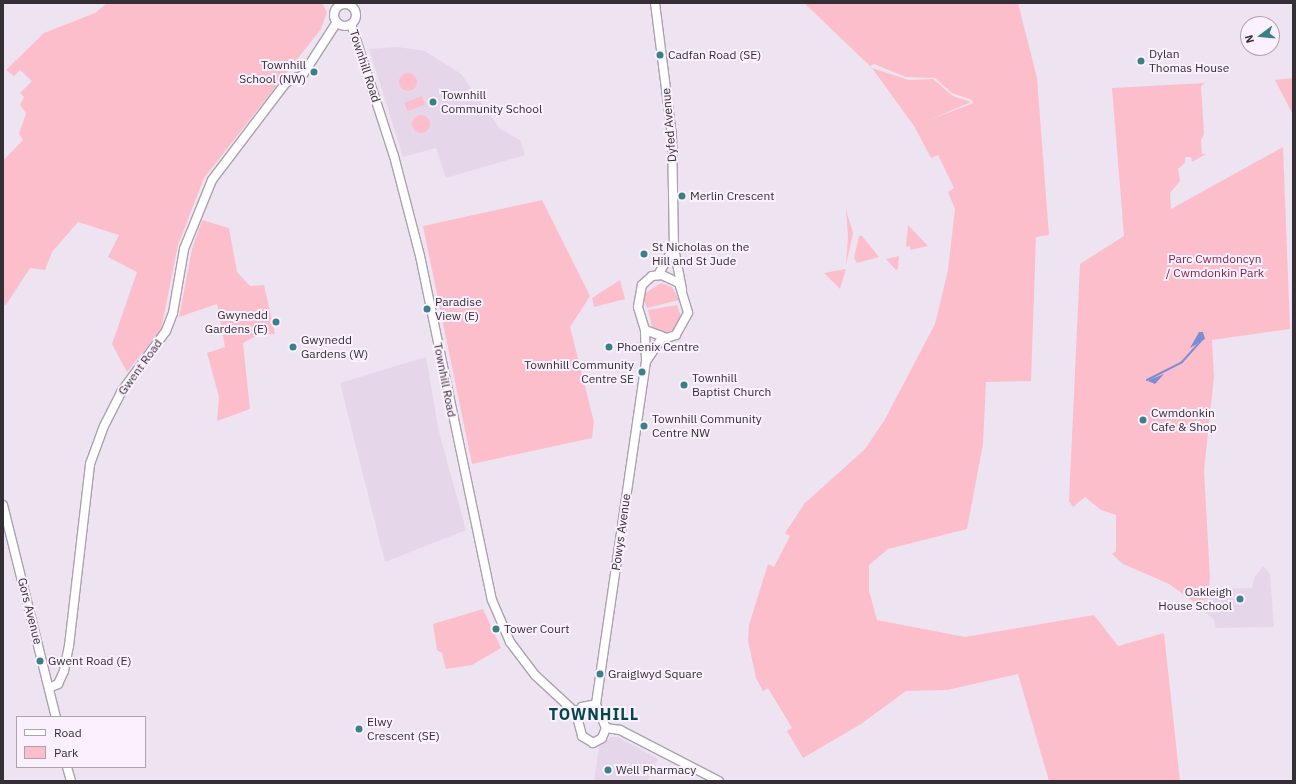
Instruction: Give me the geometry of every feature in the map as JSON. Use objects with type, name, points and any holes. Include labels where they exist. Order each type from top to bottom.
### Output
[{"type":"street","name":"Dyfed Avenue","points":[[655,3],[672,135],[674,248],[682,289]]},
{"type":"street","points":[[336,5],[354,5],[356,16],[351,24],[337,22],[334,14],[336,5]]},
{"type":"street","name":"Gwent Road","points":[[49,688],[58,684],[64,671],[69,646],[90,464],[104,426],[121,392],[166,331],[173,313],[184,249],[212,180],[284,86],[291,79],[302,76],[337,22]]},
{"type":"street","name":"Townhill Road","points":[[351,24],[394,156],[420,256],[492,600],[510,642],[535,675],[576,713]]},
{"type":"street","points":[[658,276],[674,248]]},
{"type":"street","points":[[658,276],[675,280],[682,289],[688,313],[684,325],[676,335],[662,338],[645,330],[638,295],[647,279],[658,276]]},
{"type":"street","name":"Powys Avenue","points":[[596,704],[646,360],[645,330]]},
{"type":"street","name":"Powys Avenue","points":[[646,360],[662,338]]},
{"type":"street","name":"Gors Avenue","points":[[3,505],[56,716]]},
{"type":"street","points":[[596,704],[606,728],[602,738],[593,743],[582,736],[576,713],[582,707],[596,704]]},
{"type":"street","points":[[606,728],[620,730],[720,781]]},
{"type":"street","points":[[67,768],[71,781]]},
{"type":"shaded area","name":"Townhill Community School","points":[[397,47],[425,51],[461,74],[500,129],[520,140],[525,155],[446,178],[436,148],[403,157],[369,49]]},
{"type":"shaded area","points":[[426,357],[439,432],[466,530],[385,562],[340,383]]},
{"type":"shaded area","name":"Oakleigh House School","points":[[1263,566],[1270,574],[1274,627],[1216,628],[1214,620],[1197,604],[1214,597],[1214,589],[1252,588],[1254,578]]},
{"type":"shaded area","points":[[611,737],[618,737],[658,759],[647,781],[594,781],[599,746]]},
{"type":"green space","points":[[107,3],[322,3],[327,12],[321,29],[204,178],[178,245],[161,330],[127,372],[112,344],[137,272],[108,257],[119,235],[78,222],[52,252],[45,270],[30,268],[6,305],[3,304],[3,161],[23,140],[19,134],[26,113],[20,105],[24,97],[20,93],[32,81],[20,70],[14,76],[6,70],[44,33],[95,13]]},
{"type":"green space","points":[[804,3],[1018,3],[1037,78],[1049,235],[1036,237],[1031,381],[986,382],[983,444],[967,529],[888,549],[869,565],[869,591],[877,620],[965,637],[1094,615],[1118,646],[1164,633],[1180,781],[1049,781],[1018,674],[947,690],[906,691],[861,724],[803,758],[787,731],[792,728],[768,688],[763,691],[756,678],[748,641],[749,625],[768,564],[774,567],[790,536],[785,533],[805,503],[865,449],[884,421],[935,324],[948,270],[955,209],[948,192],[954,188],[938,155],[931,158],[914,126],[872,68],[909,80],[933,79],[953,96],[971,102],[927,121],[973,103],[972,100],[952,93],[935,78],[906,77],[874,64],[870,66]]},
{"type":"green space","points":[[404,73],[412,73],[417,78],[415,89],[412,91],[404,91],[399,86],[399,78]]},
{"type":"green space","points":[[1293,78],[1293,115],[1275,80]]},
{"type":"green space","name":"Parc Cwmdoncyn / Cwmdonkin Park","points":[[1205,83],[1201,86],[1204,134],[1201,140],[1202,154],[1206,154],[1192,162],[1191,157],[1185,157],[1185,163],[1178,169],[1180,181],[1170,193],[1171,209],[1283,147],[1290,329],[1212,340],[1214,377],[1204,470],[1210,577],[1208,599],[1194,602],[1169,584],[1123,564],[1112,554],[1116,551],[1116,515],[1101,510],[1085,497],[1073,507],[1069,501],[1080,264],[1124,236],[1112,88]]},
{"type":"green space","points":[[422,96],[425,104],[407,111],[404,103]]},
{"type":"green space","points":[[421,115],[425,116],[429,120],[429,128],[425,132],[421,133],[417,132],[413,128],[412,124],[413,120],[417,116]]},
{"type":"green space","points":[[542,200],[590,296],[570,327],[594,422],[592,438],[472,464],[423,226]]},
{"type":"green space","points":[[846,210],[853,233],[846,265],[848,236]]},
{"type":"green space","points":[[202,220],[229,228],[237,272],[250,286],[264,285],[275,334],[260,334],[243,343],[250,409],[217,421],[219,397],[207,353],[225,347],[217,304],[179,317],[192,249]]},
{"type":"green space","points":[[908,225],[928,246],[910,250],[910,246],[906,247]]},
{"type":"green space","points":[[859,236],[862,236],[879,257],[857,263],[854,258]]},
{"type":"green space","points":[[899,256],[898,269],[896,270],[886,259]]},
{"type":"green space","points":[[846,269],[840,289],[824,273]]},
{"type":"green space","points":[[620,280],[625,299],[594,307],[592,298]]},
{"type":"green space","points":[[661,283],[672,287],[679,300],[647,308],[644,301],[645,293]]},
{"type":"green space","points":[[677,305],[682,319],[676,329],[665,333],[652,327],[648,310]]},
{"type":"green space","points":[[483,609],[501,648],[472,665],[446,669],[442,653],[437,650],[433,624]]},
{"type":"water","points":[[1199,332],[1203,332],[1205,339],[1190,348]]},
{"type":"water","points":[[1164,374],[1155,384],[1148,381],[1149,380]]},
{"type":"waterway","points":[[1147,380],[1182,362],[1201,341]]},
{"type":"place","name":"Cadfan Road (SE)","points":[[660,55]]},
{"type":"place","name":"Dylan Thomas House","points":[[1141,61]]},
{"type":"place","name":"Townhill School (NW)","points":[[314,72]]},
{"type":"place","name":"Townhill Community School","points":[[433,102]]},
{"type":"place","name":"Merlin Crescent","points":[[682,196]]},
{"type":"place","name":"St Nicholas on the Hill and St Jude","points":[[644,254]]},
{"type":"place","name":"Paradise View (E)","points":[[427,309]]},
{"type":"place","name":"Gwynedd Gardens (E)","points":[[276,322]]},
{"type":"place","name":"Gwynedd Gardens (W)","points":[[293,347]]},
{"type":"place","name":"Phoenix Centre","points":[[609,347]]},
{"type":"place","name":"Townhill Community Centre SE","points":[[642,372]]},
{"type":"place","name":"Townhill Baptist Church","points":[[684,385]]},
{"type":"place","name":"Cwmdonkin Cafe & Shop","points":[[1143,420]]},
{"type":"place","name":"Townhill Community Centre NW","points":[[644,426]]},
{"type":"place","name":"Oakleigh House School","points":[[1240,599]]},
{"type":"place","name":"Tower Court","points":[[496,629]]},
{"type":"place","name":"Gwent Road (E)","points":[[40,661]]},
{"type":"place","name":"Graiglwyd Square","points":[[600,674]]},
{"type":"place","name":"Elwy Crescent (SE)","points":[[359,729]]},
{"type":"place","name":"Well Pharmacy","points":[[608,770]]},
{"type":"district","name":"TOWNHILL","points":[[594,714]]}]
